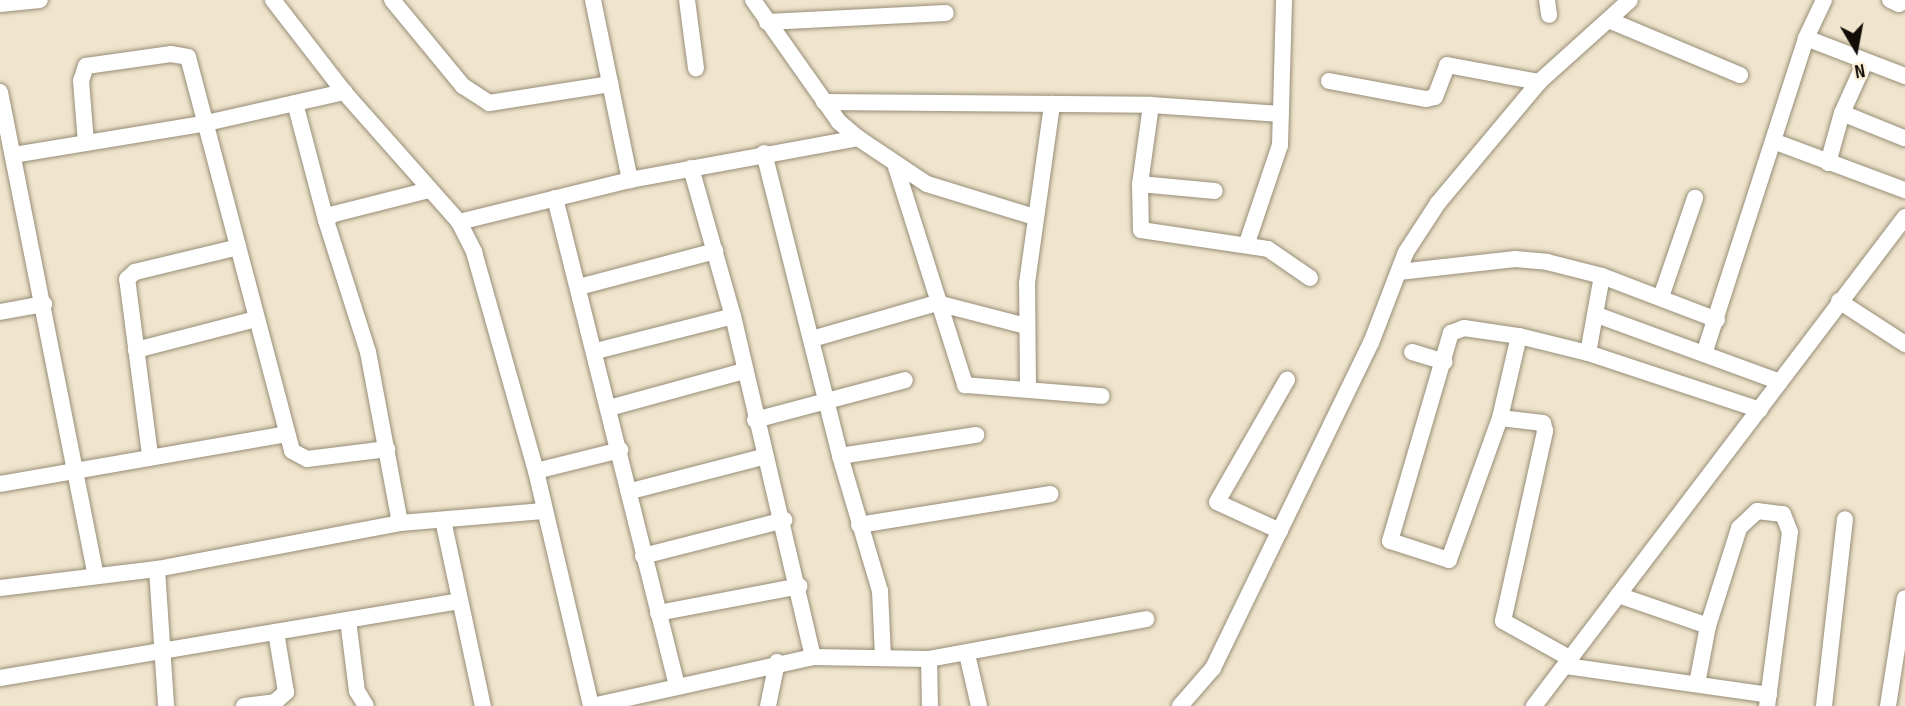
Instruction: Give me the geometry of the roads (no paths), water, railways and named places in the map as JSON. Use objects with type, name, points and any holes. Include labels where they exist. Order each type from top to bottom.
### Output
[{"type":"street","points":[[0,4],[40,0]]},
{"type":"street","points":[[273,0],[344,92],[459,222],[483,279],[536,471],[591,706],[777,662],[813,657],[883,656],[929,659],[1146,619]]},
{"type":"street","points":[[392,0],[463,86],[489,103],[611,84]]},
{"type":"street","points":[[593,0],[630,180]]},
{"type":"street","points":[[687,0],[696,68]]},
{"type":"street","points":[[753,0],[824,102],[858,138],[896,167],[954,195],[1034,217]]},
{"type":"street","points":[[1247,243],[1277,160],[1284,0]]},
{"type":"street","points":[[1180,706],[1213,668],[1371,344],[1399,272],[1438,203],[1539,82],[1611,21],[1630,0]]},
{"type":"street","points":[[1705,351],[1806,38],[1824,0]]},
{"type":"street","points":[[766,22],[946,13]]},
{"type":"street","points":[[1611,21],[1740,75]]},
{"type":"street","points":[[1806,38],[1905,76]]},
{"type":"street","points":[[86,143],[81,72],[93,63],[171,54],[188,57],[202,124],[238,247],[286,434],[301,458],[387,449]]},
{"type":"street","points":[[1828,163],[1842,113],[1866,62]]},
{"type":"street","points":[[1329,81],[1426,99],[1435,97],[1447,65],[1539,82]]},
{"type":"street","points":[[13,155],[202,124],[344,92]]},
{"type":"street","points":[[1,102],[78,470],[96,576]]},
{"type":"street","points":[[824,102],[1151,105],[1281,114]]},
{"type":"street","points":[[295,103],[326,220],[368,352],[400,523]]},
{"type":"street","points":[[1028,388],[1026,326],[1034,217],[1052,104]]},
{"type":"street","points":[[1151,105],[1140,184],[1141,230],[1247,243],[1283,255],[1310,278]]},
{"type":"street","points":[[1842,113],[1904,138]]},
{"type":"street","points":[[459,222],[630,180],[764,153],[858,138]]},
{"type":"street","points":[[1773,141],[1905,190]]},
{"type":"street","points":[[764,153],[840,456],[881,598],[883,656]]},
{"type":"street","points":[[896,167],[937,303],[965,384],[980,389],[1028,388],[1102,396]]},
{"type":"street","points":[[691,168],[733,316],[755,421],[784,520],[813,657]]},
{"type":"street","points":[[1140,184],[1215,191]]},
{"type":"street","points":[[326,220],[334,214],[429,190]]},
{"type":"street","points":[[555,198],[596,351],[631,491],[643,556],[677,686]]},
{"type":"street","points":[[1661,297],[1695,198]]},
{"type":"street","points":[[1534,706],[1905,217]]},
{"type":"street","points":[[1885,241],[1905,242]]},
{"type":"street","points":[[150,455],[127,285],[130,274],[238,247]]},
{"type":"street","points":[[579,287],[715,251]]},
{"type":"street","points":[[1399,272],[1515,259],[1602,276],[1717,320]]},
{"type":"street","points":[[1588,353],[1602,276]]},
{"type":"street","points":[[1839,302],[1905,344]]},
{"type":"street","points":[[812,339],[937,303],[1026,326]]},
{"type":"street","points":[[0,312],[44,304]]},
{"type":"street","points":[[1597,315],[1705,351],[1780,382]]},
{"type":"street","points":[[596,351],[733,316]]},
{"type":"street","points":[[136,350],[257,319]]},
{"type":"street","points":[[1519,336],[1500,418],[1449,560],[1392,543],[1390,535],[1455,329],[1519,336],[1588,353],[1760,410]]},
{"type":"street","points":[[1412,352],[1445,362]]},
{"type":"street","points":[[609,408],[744,370]]},
{"type":"street","points":[[755,421],[905,380]]},
{"type":"street","points":[[1280,531],[1217,502],[1287,380]]},
{"type":"street","points":[[1500,418],[1538,422],[1545,431],[1503,621],[1569,663],[1697,684],[1768,701],[1790,532],[1783,514],[1757,511],[1739,528],[1709,626],[1697,684]]},
{"type":"street","points":[[0,484],[150,455],[286,434]]},
{"type":"street","points":[[840,456],[975,435]]},
{"type":"street","points":[[536,471],[620,450]]},
{"type":"street","points":[[631,491],[766,456]]},
{"type":"street","points":[[859,524],[1051,494]]},
{"type":"street","points":[[0,588],[157,569],[400,523],[544,511]]},
{"type":"street","points":[[1824,706],[1845,519]]},
{"type":"street","points":[[443,520],[458,601],[483,706]]},
{"type":"street","points":[[643,556],[784,520]]},
{"type":"street","points":[[157,569],[166,706]]},
{"type":"street","points":[[658,613],[799,586]]},
{"type":"street","points":[[1618,595],[1709,626]]},
{"type":"street","points":[[1888,706],[1905,598]]},
{"type":"street","points":[[0,678],[458,601]]},
{"type":"street","points":[[348,620],[358,691],[366,706]]},
{"type":"street","points":[[244,706],[275,702],[286,692],[276,632]]},
{"type":"street","points":[[967,654],[979,706]]},
{"type":"street","points":[[929,659],[930,706]]},
{"type":"street","points":[[768,706],[777,662]]}]
